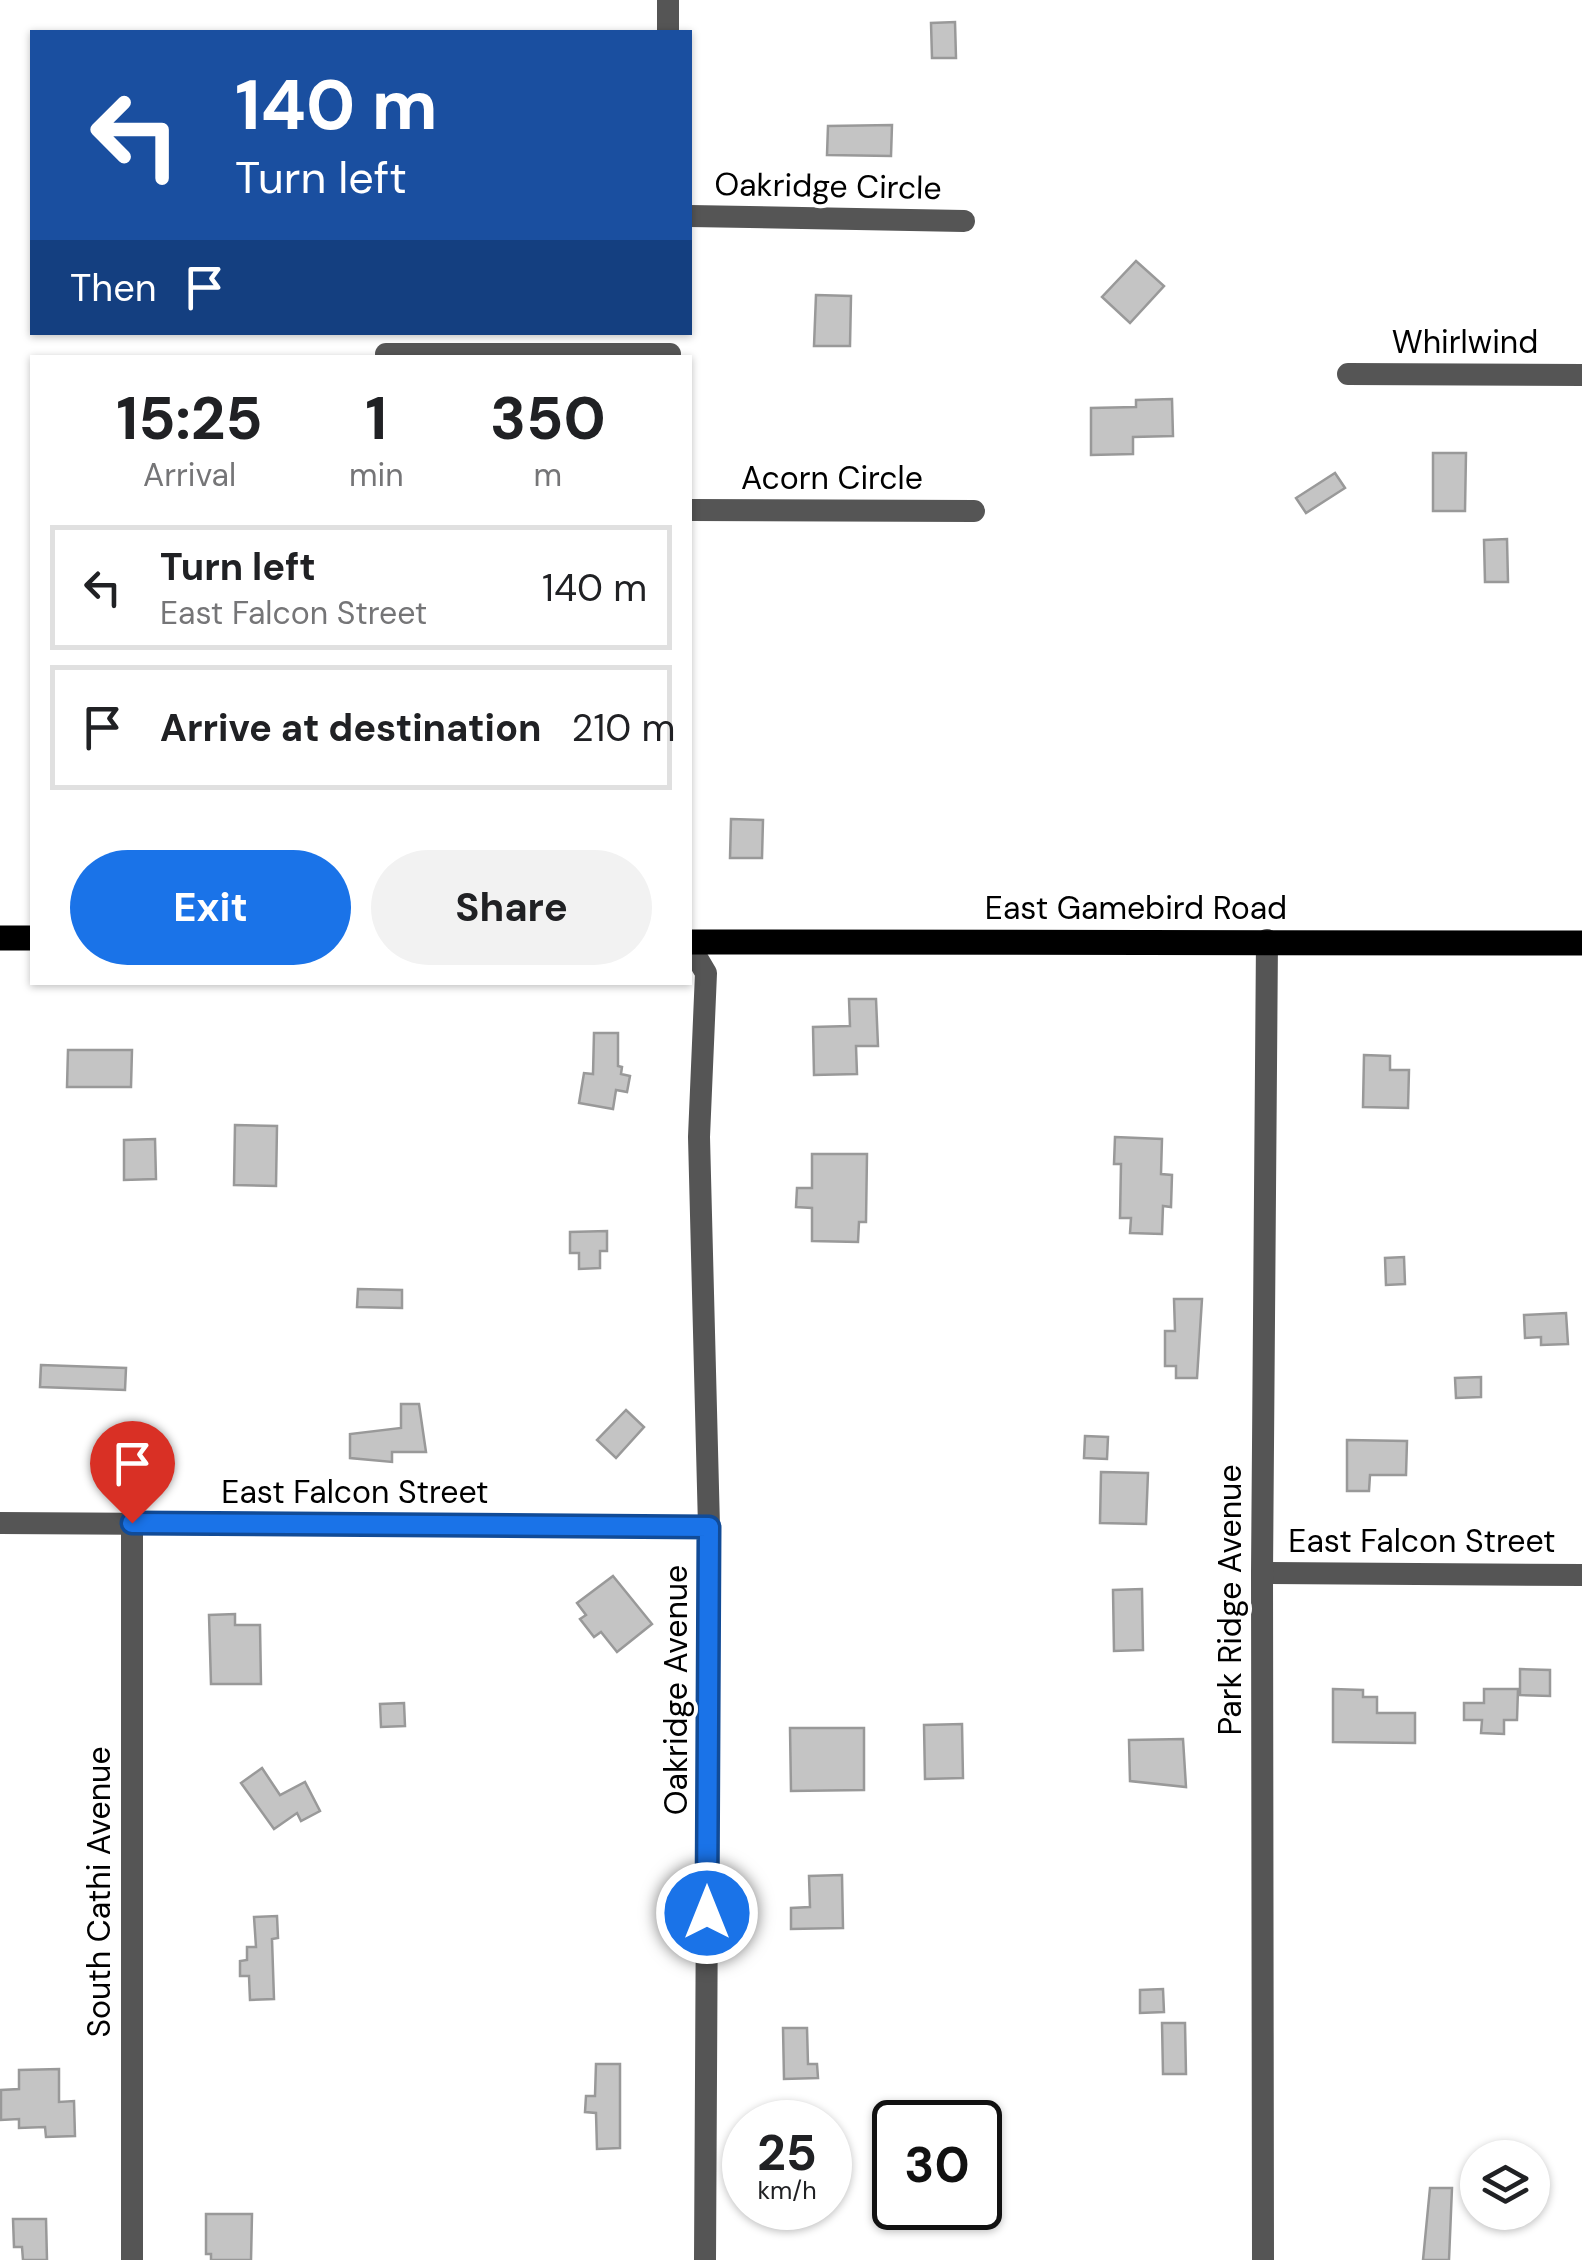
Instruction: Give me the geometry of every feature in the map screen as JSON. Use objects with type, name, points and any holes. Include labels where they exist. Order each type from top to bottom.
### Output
[{"type":"main road","points":[[0,938],[30,938]]},
{"type":"main road","name":"East Gamebird Road","points":[[692,944],[1582,942]]},
{"type":"street","points":[[668,0],[668,30]]},
{"type":"street","name":"Oakridge Circle","points":[[692,216],[964,220]]},
{"type":"street","points":[[386,354],[670,348]]},
{"type":"street","name":"Whirlwind","points":[[1348,374],[1582,375]]},
{"type":"street","name":"Acorn Circle","points":[[692,510],[974,511]]},
{"type":"street","name":"Park Ridge Avenue","points":[[1263,2260],[1262,1573],[1267,940]]},
{"type":"street","name":"Oakridge Avenue","points":[[692,948],[706,973],[699,1138],[709,1527],[705,2260]]},
{"type":"street","name":"East Falcon Street","points":[[0,1523],[709,1527]]},
{"type":"street","name":"South Cathi Avenue","points":[[132,1523],[132,2260]]},
{"type":"street","name":"East Falcon Street","points":[[1262,1573],[1582,1575]]},
{"type":"building","points":[[955,22],[956,58],[932,58],[931,23]]},
{"type":"building","points":[[892,125],[891,156],[827,155],[828,126]]},
{"type":"building","points":[[1136,261],[1164,286],[1130,323],[1102,297]]},
{"type":"building","points":[[816,295],[851,296],[850,346],[814,346]]},
{"type":"building","points":[[1172,399],[1173,436],[1133,437],[1133,454],[1091,455],[1091,408],[1136,407],[1136,400]]},
{"type":"building","points":[[1433,453],[1466,453],[1465,511],[1433,511]]},
{"type":"building","points":[[1335,473],[1345,488],[1306,513],[1296,498]]},
{"type":"building","points":[[1507,539],[1508,582],[1485,582],[1484,540]]},
{"type":"building","points":[[731,819],[763,820],[762,858],[730,858]]},
{"type":"building","points":[[849,999],[876,999],[878,1046],[856,1046],[857,1074],[814,1075],[813,1027],[850,1026]]},
{"type":"building","points":[[594,1033],[618,1033],[618,1066],[622,1067],[621,1074],[630,1076],[627,1092],[616,1090],[613,1109],[579,1103],[584,1073],[593,1074]]},
{"type":"building","points":[[68,1050],[132,1050],[131,1087],[67,1087]]},
{"type":"building","points":[[1364,1055],[1390,1056],[1390,1070],[1409,1070],[1408,1108],[1363,1107]]},
{"type":"building","points":[[235,1125],[277,1126],[276,1186],[234,1185]]},
{"type":"building","points":[[1115,1137],[1162,1139],[1161,1174],[1172,1175],[1171,1207],[1163,1206],[1162,1234],[1130,1233],[1131,1218],[1120,1218],[1121,1164],[1114,1164]]},
{"type":"building","points":[[155,1139],[156,1179],[124,1180],[124,1140]]},
{"type":"building","points":[[812,1154],[867,1154],[866,1222],[859,1222],[858,1242],[812,1241],[812,1208],[796,1207],[797,1188],[812,1188]]},
{"type":"building","points":[[607,1231],[607,1251],[600,1251],[600,1268],[579,1269],[579,1253],[570,1253],[570,1232]]},
{"type":"building","points":[[1404,1257],[1405,1284],[1386,1285],[1385,1258]]},
{"type":"building","points":[[358,1289],[402,1290],[402,1308],[357,1307]]},
{"type":"building","points":[[1174,1299],[1202,1299],[1197,1378],[1176,1378],[1176,1366],[1165,1366],[1165,1331],[1175,1331]]},
{"type":"building","points":[[1566,1313],[1568,1344],[1541,1345],[1541,1337],[1525,1338],[1524,1315]]},
{"type":"building","points":[[41,1365],[126,1368],[125,1390],[40,1387]]},
{"type":"building","points":[[1481,1377],[1481,1397],[1456,1398],[1455,1378]]},
{"type":"building","points":[[401,1404],[419,1404],[426,1452],[392,1452],[392,1462],[350,1458],[350,1434],[401,1428]]},
{"type":"building","points":[[626,1410],[644,1427],[616,1458],[597,1440]]},
{"type":"building","points":[[1085,1436],[1108,1437],[1107,1459],[1084,1458]]},
{"type":"building","points":[[1347,1440],[1407,1441],[1406,1475],[1370,1475],[1369,1491],[1347,1491]]},
{"type":"building","points":[[1101,1472],[1148,1473],[1146,1524],[1100,1523]]},
{"type":"building","points":[[613,1576],[652,1624],[617,1652],[601,1632],[594,1637],[580,1619],[586,1615],[577,1603]]},
{"type":"building","points":[[1142,1589],[1143,1650],[1114,1651],[1113,1590]]},
{"type":"building","points":[[235,1614],[235,1625],[260,1625],[261,1684],[211,1684],[209,1615]]},
{"type":"building","points":[[1520,1669],[1550,1670],[1550,1696],[1520,1695]]},
{"type":"building","points":[[1333,1689],[1363,1690],[1363,1697],[1377,1697],[1377,1713],[1415,1713],[1415,1743],[1333,1742]]},
{"type":"building","points":[[1484,1689],[1518,1689],[1517,1720],[1504,1720],[1504,1734],[1481,1733],[1482,1720],[1464,1720],[1464,1703],[1484,1703]]},
{"type":"building","points":[[404,1703],[405,1726],[381,1727],[380,1704]]},
{"type":"building","points":[[962,1724],[963,1778],[925,1779],[924,1725]]},
{"type":"building","points":[[790,1728],[864,1728],[864,1790],[791,1791]]},
{"type":"building","points":[[1183,1739],[1186,1787],[1130,1781],[1129,1740]]},
{"type":"building","points":[[262,1768],[280,1795],[305,1782],[320,1811],[301,1821],[297,1813],[274,1829],[241,1783]]},
{"type":"building","points":[[842,1875],[843,1928],[791,1929],[791,1908],[810,1907],[809,1876]]},
{"type":"building","points":[[277,1916],[278,1938],[272,1939],[274,1999],[250,2000],[249,1976],[240,1976],[240,1961],[247,1960],[247,1947],[256,1947],[254,1917]]},
{"type":"building","points":[[1163,1989],[1164,2012],[1140,2013],[1140,1990]]},
{"type":"building","points":[[1162,2023],[1185,2023],[1186,2074],[1163,2074]]},
{"type":"building","points":[[783,2028],[807,2028],[808,2064],[817,2064],[818,2078],[784,2079]]},
{"type":"building","points":[[596,2064],[620,2064],[620,2148],[597,2149],[596,2113],[585,2112],[586,2096],[595,2096]]},
{"type":"building","points":[[59,2069],[59,2102],[74,2101],[75,2136],[46,2137],[45,2127],[19,2128],[19,2119],[1,2120],[1,2090],[19,2089],[19,2070]]},
{"type":"building","points":[[1430,2188],[1452,2188],[1449,2260],[1423,2260]]},
{"type":"building","points":[[206,2214],[252,2214],[251,2260],[211,2260],[211,2254],[206,2254]]},
{"type":"building","points":[[13,2219],[46,2219],[47,2260],[23,2260],[22,2247],[14,2247]]},
{"type":"route","points":[[132,1523],[709,1527],[707,1913]]}]
